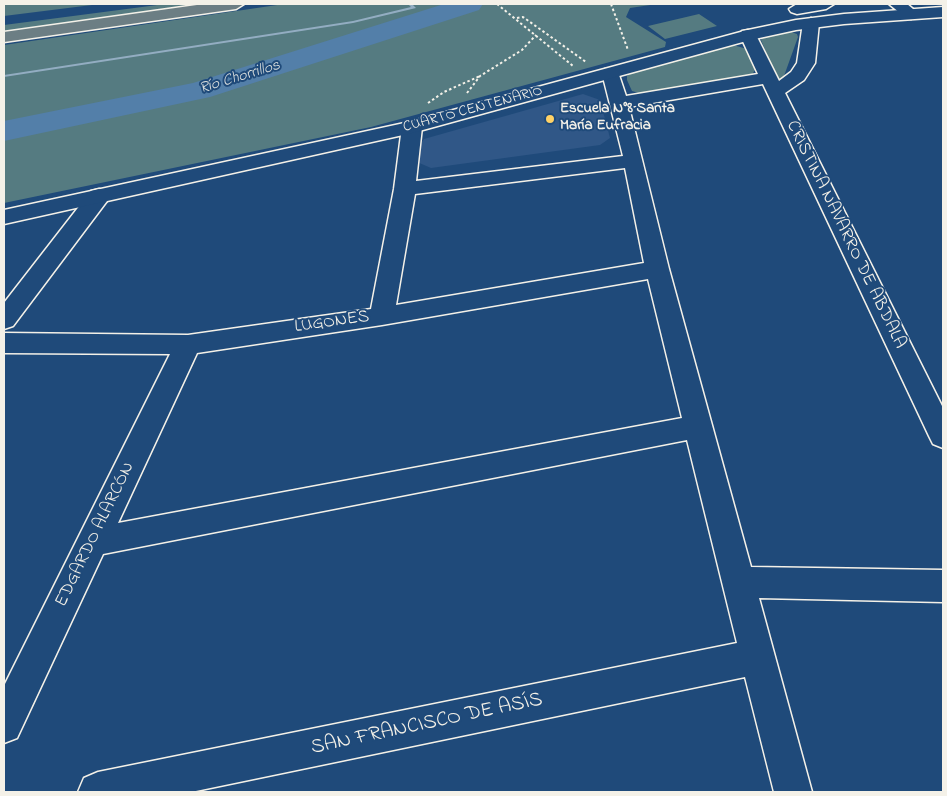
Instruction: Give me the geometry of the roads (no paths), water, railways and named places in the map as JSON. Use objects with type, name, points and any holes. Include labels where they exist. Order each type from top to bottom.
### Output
[{"type":"highway","points":[[4,22],[141,4]]},
{"type":"highway","points":[[4,37],[236,4]]},
{"type":"street","points":[[797,8],[826,4]]},
{"type":"street","points":[[897,4],[911,14]]},
{"type":"street","name":"CUARTO CENTENARIO","points":[[4,217],[412,127],[748,35],[811,23],[943,12]]},
{"type":"street","points":[[619,103],[771,85],[798,76],[806,63],[811,23]]},
{"type":"street","name":"CRISTINA NAVARRO DE ABDALA","points":[[748,35],[943,436]]},
{"type":"street","points":[[609,73],[634,161],[657,269],[793,792]]},
{"type":"street","points":[[382,316],[405,189],[412,127]]},
{"type":"street","points":[[405,189],[634,161]]},
{"type":"street","points":[[4,320],[99,196]]},
{"type":"street","name":"LUGONES","points":[[4,343],[188,345],[382,316],[657,269]]},
{"type":"street","name":"EDGARDO ALARCÓN","points":[[4,725],[188,345]]},
{"type":"street","points":[[92,542],[699,426]]},
{"type":"street","points":[[737,582],[943,586]]},
{"type":"street","name":"SAN FRANCISCO DE ASÍS","points":[[98,792],[757,657]]},
{"type":"waterway","points":[[4,76],[353,22],[414,8],[410,4]]},
{"type":"waterway","name":"Río Chorrillos","points":[[4,131],[199,91],[470,4]]},
{"type":"place","name":"Escuela N°8 Santa María Eufracia","points":[[550,119]]}]
